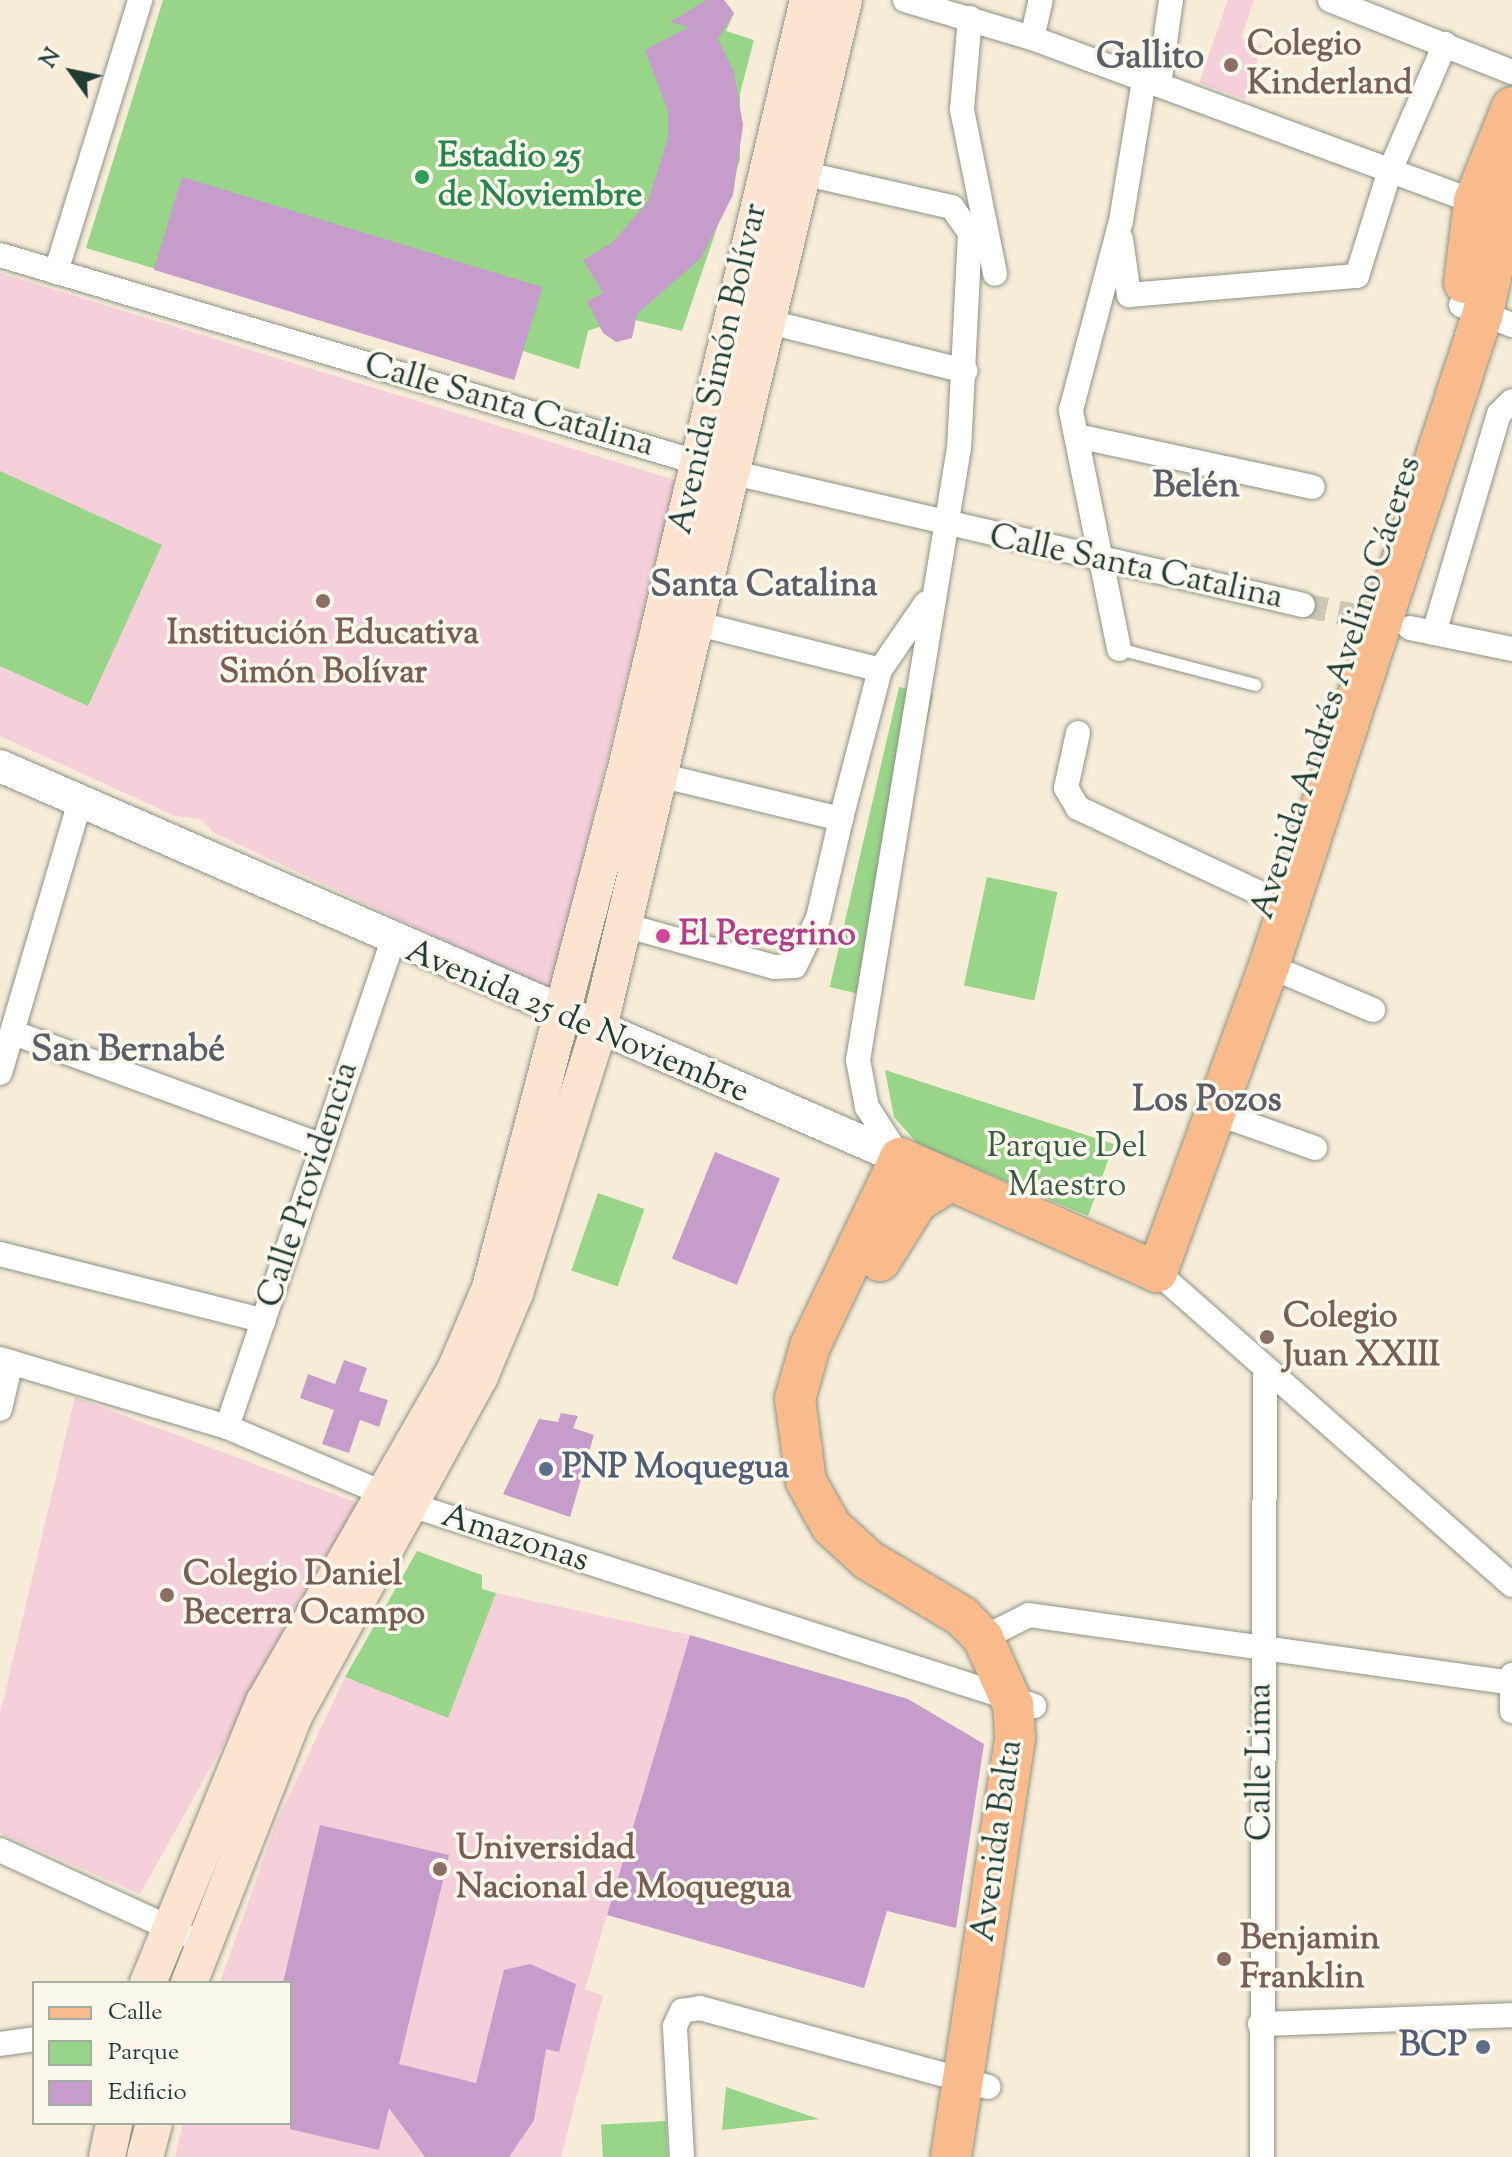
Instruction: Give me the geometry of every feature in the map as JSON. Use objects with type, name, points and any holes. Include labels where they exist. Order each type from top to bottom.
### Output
[{"type":"main road","name":"Avenida Simón Bolívar","points":[[149,1981],[171,1929],[279,1709],[394,1498],[490,1288],[564,1015],[643,772],[679,619],[730,472],[761,196],[808,0]]},
{"type":"main road","name":"Avenida Simón Bolívar","points":[[679,619],[696,461],[799,188],[844,0]]},
{"type":"main road","name":"Avenida Andrés Avelino Cáceres","points":[[1148,1268],[1485,314],[1496,198],[1512,107]]},
{"type":"main road","points":[[761,196],[799,188]]},
{"type":"main road","name":"Avenida Simón Bolívar","points":[[394,1498],[480,1376],[515,1293],[598,1032],[624,925],[643,772]]},
{"type":"main road","name":"Avenida Andrés Avelino Cáceres","points":[[1148,1268],[1216,1113],[1269,966],[1279,902]]},
{"type":"main road","name":"Avenida 25 de Noviembre","points":[[900,1158],[1148,1268]]},
{"type":"main road","name":"Avenida Balta","points":[[900,1158],[810,1346],[795,1399],[795,1440],[806,1481],[831,1526],[994,1633],[1030,1673],[1023,1705],[1038,1740],[975,2084],[951,2157]]},
{"type":"main road","name":"Avenida Balta","points":[[950,1181],[917,1202],[895,1232],[832,1353],[820,1395],[822,1434],[854,1513],[884,1542],[984,1604],[994,1633]]},
{"type":"main road","name":"Avenida Simón Bolívar","points":[[190,1981],[279,1709]]},
{"type":"main road","name":"Avenida Balta","points":[[975,2084],[978,2157]]},
{"type":"main road","points":[[107,2157],[114,2125]]},
{"type":"main road","points":[[145,2157],[153,2125]]},
{"type":"street","points":[[56,272],[140,0]]},
{"type":"street","points":[[905,0],[1032,38],[1389,173],[1496,198]]},
{"type":"street","points":[[1032,38],[1041,0]]},
{"type":"street","points":[[1119,649],[1105,560],[1071,410],[1121,221],[1171,0]]},
{"type":"street","points":[[1330,0],[1364,6],[1512,72]]},
{"type":"street","points":[[970,18],[962,110],[995,274]]},
{"type":"street","points":[[1121,221],[1129,295],[1351,280],[1389,173],[1445,44]]},
{"type":"street","points":[[799,188],[952,207],[963,218],[972,272],[965,371],[943,526],[858,1060],[867,1107],[900,1158]]},
{"type":"street","name":"Calle Santa Catalina","points":[[0,255],[730,472],[943,526],[1303,605]]},
{"type":"street","points":[[749,317],[965,371]]},
{"type":"street","points":[[1512,401],[1499,414],[1422,630],[1512,649]]},
{"type":"street","points":[[1077,436],[1313,487]]},
{"type":"street","points":[[624,925],[774,967],[795,966],[818,918],[880,670],[932,595]]},
{"type":"street","points":[[679,619],[880,670]]},
{"type":"street","points":[[1078,733],[1066,788],[1078,808],[1279,902]]},
{"type":"street","name":"Avenida 25 de Noviembre","points":[[0,766],[392,943],[900,1158]]},
{"type":"street","points":[[643,772],[841,819]]},
{"type":"street","points":[[0,1073],[80,801]]},
{"type":"street","name":"Calle Providencia","points":[[227,1427],[320,1145],[392,943]]},
{"type":"street","points":[[1269,966],[1373,1010]]},
{"type":"street","points":[[14,1033],[320,1145]]},
{"type":"street","points":[[1216,1113],[1315,1148]]},
{"type":"street","points":[[0,1254],[264,1321]]},
{"type":"street","points":[[1148,1268],[1512,1585]]},
{"type":"street","points":[[0,1409],[5,1360]]},
{"type":"street","name":"Amazonas","points":[[5,1360],[227,1427],[394,1498],[1023,1705]]},
{"type":"street","name":"Calle Lima","points":[[1262,2157],[1261,1643],[1265,1368]]},
{"type":"street","points":[[994,1633],[1029,1615],[1261,1643],[1511,1683]]},
{"type":"street","points":[[1512,1675],[1512,1711]]},
{"type":"street","points":[[0,1850],[204,1942]]},
{"type":"street","points":[[682,2157],[675,2026],[682,2011],[700,2008],[975,2084]]},
{"type":"street","points":[[1260,2024],[1512,2015]]},
{"type":"street","points":[[0,2044],[32,2039]]},
{"type":"lane","points":[[1119,649],[1255,685]]},
{"type":"shaded area","name":"Colegio Kinderland","points":[[1228,0],[1254,0],[1241,38],[1262,47],[1245,99],[1199,83]]},
{"type":"shaded area","name":"Institución Educativa Simón Bolívar","points":[[0,273],[675,480],[551,990],[214,833],[201,819],[175,816],[0,736]]},
{"type":"shaded area","name":"Colegio Daniel Becerra Ocampo","points":[[75,1397],[358,1503],[140,1894],[0,1833],[0,1714]]},
{"type":"shaded area","name":"Universidad Nacional de Moquegua","points":[[496,1593],[690,1635],[585,1989],[603,1996],[561,2157],[175,2157],[183,2125],[292,2125],[292,1981],[221,1981],[276,1823],[345,1677],[448,1718]]},
{"type":"green space","name":"Estadio 25 de Noviembre","points":[[163,0],[724,0],[734,13],[726,31],[754,40],[740,93],[740,160],[682,331],[635,320],[632,337],[616,342],[599,327],[588,331],[579,369],[523,351],[515,377],[86,248]]},
{"type":"green space","points":[[0,471],[162,545],[88,706],[0,666]]},
{"type":"green space","points":[[899,687],[933,695],[864,995],[830,987]]},
{"type":"green space","points":[[987,877],[1057,892],[1034,1001],[964,986]]},
{"type":"green space","name":"Parque Del Maestro","points":[[885,1070],[1114,1144],[1088,1216],[918,1144],[894,1117]]},
{"type":"green space","points":[[598,1193],[644,1209],[618,1286],[571,1271]]},
{"type":"green space","points":[[417,1551],[482,1575],[482,1589],[496,1593],[448,1718],[345,1677]]},
{"type":"green space","points":[[726,2087],[819,2119],[722,2130]]},
{"type":"green space","points":[[666,2121],[668,2157],[603,2157],[601,2124]]},
{"type":"building","points":[[706,0],[724,0],[734,13],[718,39],[734,72],[743,125],[733,195],[701,258],[637,314],[632,338],[616,342],[603,333],[587,301],[603,293],[583,260],[613,242],[648,201],[668,138],[668,111],[645,50],[689,27],[670,22]]},
{"type":"building","points":[[182,177],[543,287],[514,380],[154,270]]},
{"type":"building","points":[[715,1152],[780,1178],[737,1285],[672,1259]]},
{"type":"building","points":[[344,1360],[367,1368],[359,1391],[388,1400],[379,1427],[360,1420],[349,1453],[322,1444],[334,1410],[300,1398],[308,1374],[335,1384]]},
{"type":"building","points":[[561,1413],[578,1416],[573,1428],[594,1435],[570,1517],[503,1494],[539,1419],[558,1422]]},
{"type":"building","points":[[690,1635],[908,1699],[984,1744],[956,1928],[887,1911],[864,1988],[607,1915]]},
{"type":"building","points":[[320,1825],[449,1855],[399,2064],[476,2083],[504,1970],[530,1964],[576,1984],[559,2052],[546,2049],[534,2120],[509,2157],[425,2157],[389,2108],[379,2150],[290,2129],[292,1981],[283,1981]]},
{"type":"tunnel","points":[[1303,605],[1395,624]]},
{"type":"place","name":"Colegio Kinderland","points":[[1231,65]]},
{"type":"place","name":"Estadio 25 de Noviembre","points":[[422,177]]},
{"type":"place","name":"Institución Educativa Simón Bolívar","points":[[323,601]]},
{"type":"place","name":"El Peregrino","points":[[663,936]]},
{"type":"place","name":"Colegio Juan XXIII","points":[[1267,1337]]},
{"type":"place","name":"PNP Moquegua","points":[[546,1469]]},
{"type":"place","name":"Colegio Daniel Becerra Ocampo","points":[[167,1595]]},
{"type":"place","name":"Universidad Nacional de Moquegua","points":[[440,1869]]},
{"type":"place","name":"Benjamin Franklin","points":[[1224,1959]]},
{"type":"place","name":"BCP","points":[[1483,2047]]},
{"type":"district","name":"Gallito","points":[[1150,59]]},
{"type":"district","name":"Belén","points":[[1196,488]]},
{"type":"district","name":"Santa Catalina","points":[[764,587]]},
{"type":"district","name":"San Bernabé","points":[[128,1052]]},
{"type":"district","name":"Los Pozos","points":[[1207,1102]]}]
